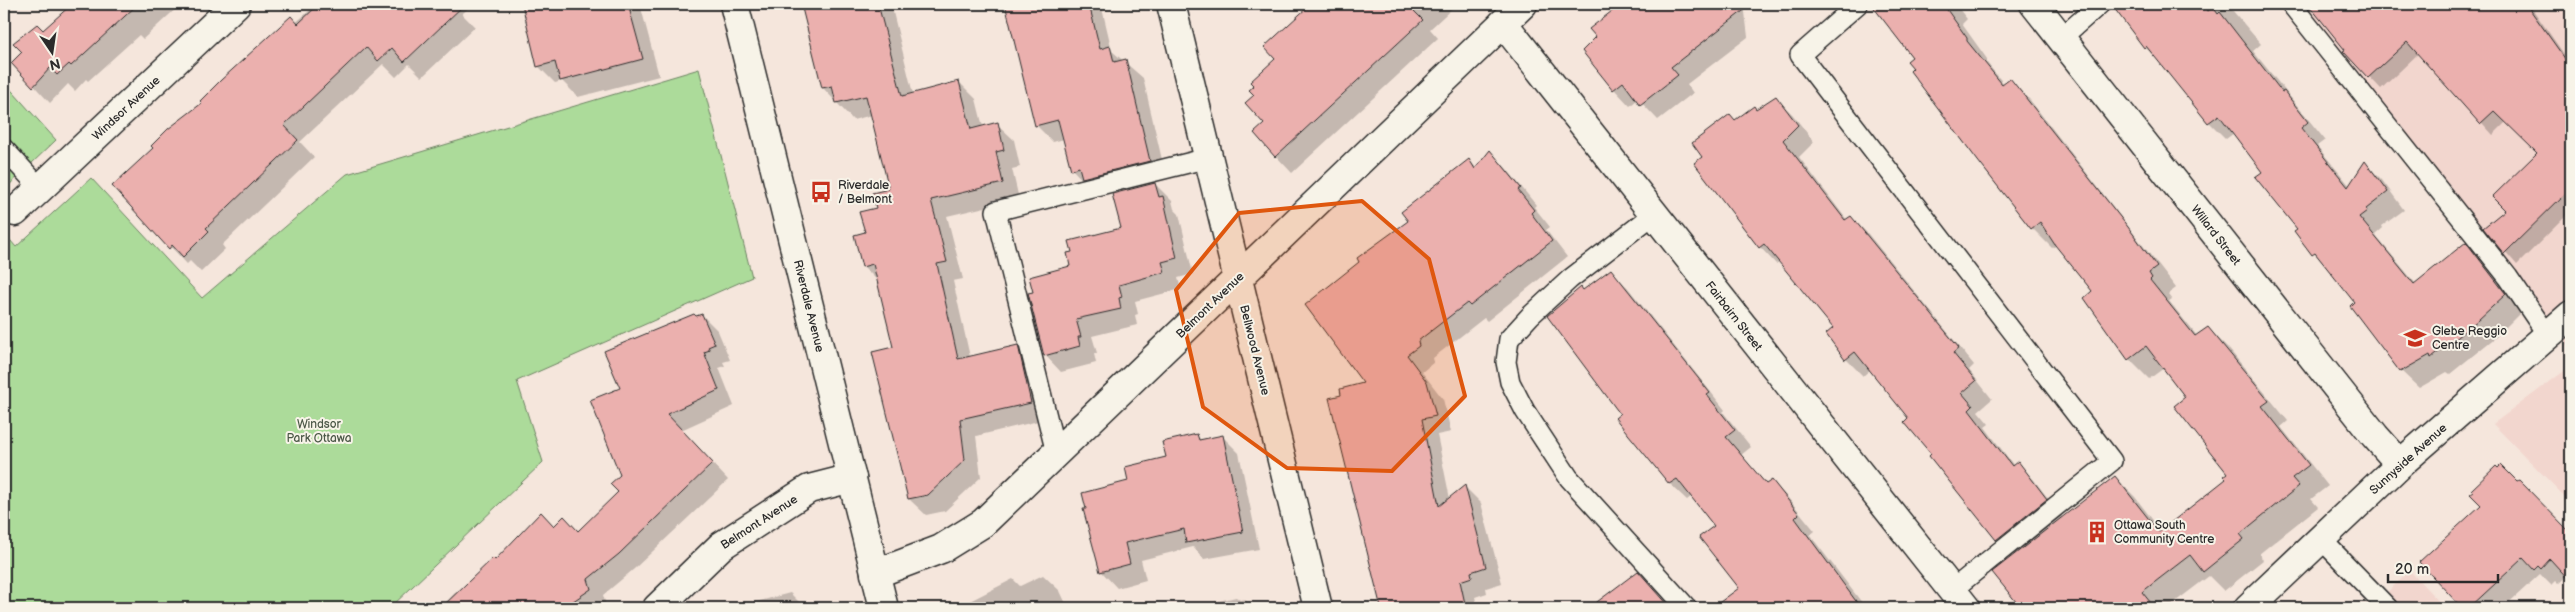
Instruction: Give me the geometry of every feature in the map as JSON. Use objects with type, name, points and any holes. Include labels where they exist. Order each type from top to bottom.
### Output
[{"type":"street","name":"Windsor Avenue","points":[[15,212],[236,4]]},
{"type":"street","name":"Riverdale Avenue","points":[[734,4],[884,608]]},
{"type":"street","name":"Bellwood Avenue","points":[[1171,4],[1318,608]]},
{"type":"street","name":"Belmont Avenue","points":[[875,574],[941,549],[983,523],[1523,4]]},
{"type":"street","name":"Willard Street","points":[[2034,4],[2375,436],[2400,464]]},
{"type":"street","name":"Fairbairn Street","points":[[1503,23],[1653,215],[1959,599]]},
{"type":"street","name":"Sunnyside Avenue","points":[[2248,608],[2400,464],[2571,316]]},
{"type":"street","name":"Belmont Avenue","points":[[657,608],[721,546],[809,489],[852,478]]},
{"type":"lane","points":[[1858,4],[1800,55],[2112,461],[1959,599]]},
{"type":"lane","points":[[2060,39],[2100,4]]},
{"type":"lane","points":[[2291,4],[2508,277],[2548,336]]},
{"type":"lane","points":[[4,148],[40,188]]},
{"type":"lane","points":[[1056,452],[996,211],[1208,158]]},
{"type":"lane","points":[[1653,215],[1570,279],[1530,316],[1509,338],[1506,362],[1510,382],[1525,411],[1569,478],[1687,608]]},
{"type":"lane","points":[[2322,539],[2388,608]]},
{"type":"highlighted area","points":[[1362,201],[1429,259],[1465,396],[1392,471],[1287,468],[1203,407],[1176,290],[1239,213]]},
{"type":"shaded area","points":[[2302,4],[2571,4],[2571,348],[2535,302]]},
{"type":"shaded area","points":[[2571,366],[2571,503],[2493,424]]},
{"type":"shaded area","points":[[2410,571],[2445,608],[2370,608]]},
{"type":"green space","name":"Windsor Park Ottawa","points":[[699,69],[752,277],[517,381],[543,462],[390,608],[4,608],[4,233],[16,247],[91,178],[202,298],[347,174]]},
{"type":"green space","points":[[4,82],[56,140],[4,190]]},
{"type":"building","points":[[72,4],[138,4],[71,66],[69,64],[57,75],[50,68],[33,87],[11,63],[22,52],[13,43],[37,24],[43,30]]},
{"type":"building","points":[[319,4],[465,4],[404,62],[392,48],[378,61],[366,47],[284,125],[298,140],[206,228],[209,231],[183,257],[172,245],[169,249],[112,186],[153,148],[151,146],[168,129],[202,103],[200,101],[221,80],[291,16],[298,24]]},
{"type":"building","points":[[522,4],[628,4],[643,59],[560,81],[555,62],[537,67]]},
{"type":"building","points":[[801,4],[878,4],[902,96],[959,81],[971,129],[998,122],[1004,150],[996,152],[1003,183],[931,200],[947,262],[937,264],[958,359],[1018,345],[1031,403],[960,419],[965,460],[928,495],[908,499],[872,352],[893,347],[873,264],[862,267],[854,235],[865,232],[859,212],[876,208],[872,193],[889,189],[866,96],[836,103],[832,86],[822,88]]},
{"type":"building","points":[[1005,4],[1089,4],[1100,49],[1110,46],[1114,62],[1126,59],[1150,161],[1082,178],[1079,167],[1071,170],[1058,120],[1035,126]]},
{"type":"building","points":[[1311,4],[1407,4],[1423,20],[1275,157],[1254,133],[1264,124],[1245,103],[1254,95],[1249,90],[1254,86],[1250,82],[1275,59],[1264,47]]},
{"type":"building","points":[[1621,4],[1631,4],[1636,8],[1641,4],[1752,4],[1671,67],[1678,75],[1640,105],[1623,82],[1613,90],[1582,51],[1596,37],[1589,29]]},
{"type":"building","points":[[1871,4],[1943,4],[1967,38],[1967,41],[2002,84],[2010,78],[2128,227],[2157,267],[2149,273],[2152,278],[2150,280],[2195,336],[2208,327],[2269,401],[2262,406],[2309,465],[2292,478],[2299,486],[2240,534],[2244,539],[2203,572],[2190,555],[2142,592],[2155,608],[2021,608],[1992,572],[2115,476],[2159,532],[2226,479],[2223,476],[2227,473],[2174,406],[2185,397],[2146,346],[2128,360],[2084,298],[2092,291],[2055,245],[2040,222],[2031,229],[1978,161],[1910,71],[1913,68],[1907,61],[1912,57]]},
{"type":"building","points":[[2111,4],[2202,4],[2208,11],[2213,7],[2218,14],[2220,12],[2282,92],[2284,91],[2308,122],[2301,128],[2348,187],[2365,161],[2388,192],[2359,217],[2414,284],[2466,242],[2506,294],[2478,320],[2431,358],[2430,355],[2400,372],[2350,306],[2354,302],[2315,253],[2312,255],[2294,231],[2297,229],[2255,177],[2262,172],[2219,115],[2208,123],[2146,46],[2144,48]]},
{"type":"building","points":[[2308,4],[2526,4],[2571,67],[2571,188],[2504,254],[2483,228],[2505,210],[2492,197],[2537,153],[2494,111],[2480,124],[2407,42],[2368,78],[2343,51],[2345,50]]},
{"type":"building","points":[[1776,96],[1798,125],[1783,140],[1845,220],[1851,216],[1959,348],[1953,353],[1976,381],[1962,393],[1973,406],[1969,410],[2012,466],[2018,461],[2047,499],[1996,540],[1929,456],[1931,454],[1904,422],[1908,418],[1855,352],[1845,360],[1826,334],[1833,328],[1764,244],[1759,248],[1694,163],[1702,157],[1692,143],[1730,114],[1735,120],[1754,106],[1756,109]]},
{"type":"building","points":[[1490,150],[1521,188],[1518,190],[1534,210],[1531,213],[1552,241],[1470,306],[1467,303],[1418,341],[1419,346],[1407,355],[1427,382],[1436,416],[1422,419],[1439,506],[1465,485],[1486,567],[1471,572],[1472,577],[1460,581],[1466,608],[1381,608],[1329,398],[1341,395],[1340,389],[1363,383],[1305,305],[1359,262],[1357,258],[1408,221],[1401,212],[1469,159],[1475,169]]},
{"type":"building","points":[[1155,183],[1159,197],[1163,196],[1177,258],[1162,262],[1165,272],[1119,285],[1122,297],[1119,298],[1121,309],[1076,319],[1081,337],[1078,337],[1080,346],[1044,356],[1028,293],[1033,292],[1029,277],[1070,266],[1067,253],[1072,252],[1069,241],[1121,228],[1112,194]]},
{"type":"building","points":[[1611,269],[1710,393],[1707,395],[1735,430],[1726,437],[1766,484],[1772,480],[1799,514],[1795,518],[1861,608],[1712,608],[1739,588],[1699,537],[1714,526],[1677,479],[1669,484],[1615,418],[1620,414],[1547,316],[1581,287],[1583,290]]},
{"type":"building","points":[[694,314],[696,316],[702,314],[715,344],[708,347],[710,350],[704,352],[719,390],[667,414],[713,463],[619,554],[588,579],[591,589],[563,608],[441,608],[493,558],[495,560],[541,512],[554,526],[564,516],[578,531],[618,492],[610,484],[620,475],[590,400],[620,388],[604,351]]},
{"type":"building","points":[[1197,434],[1199,440],[1223,435],[1243,532],[1186,543],[1184,529],[1125,543],[1130,564],[1100,572],[1083,509],[1086,509],[1082,493],[1128,481],[1125,467],[1166,457],[1162,442]]},
{"type":"building","points":[[2501,465],[2517,481],[2519,480],[2571,533],[2571,582],[2550,559],[2541,569],[2538,566],[2534,570],[2523,558],[2469,608],[2462,608],[2419,562],[2481,505],[2470,494],[2473,492],[2471,490],[2496,466],[2498,468]]},
{"type":"building","points":[[1638,571],[1671,608],[1589,608]]},
{"type":"place","name":"Riverdale / Belmont","points":[[821,192]]},
{"type":"place","name":"Glebe Reggio Centre","points":[[2415,338]]},
{"type":"place","name":"Ottawa South Community Centre","points":[[2097,532]]}]
